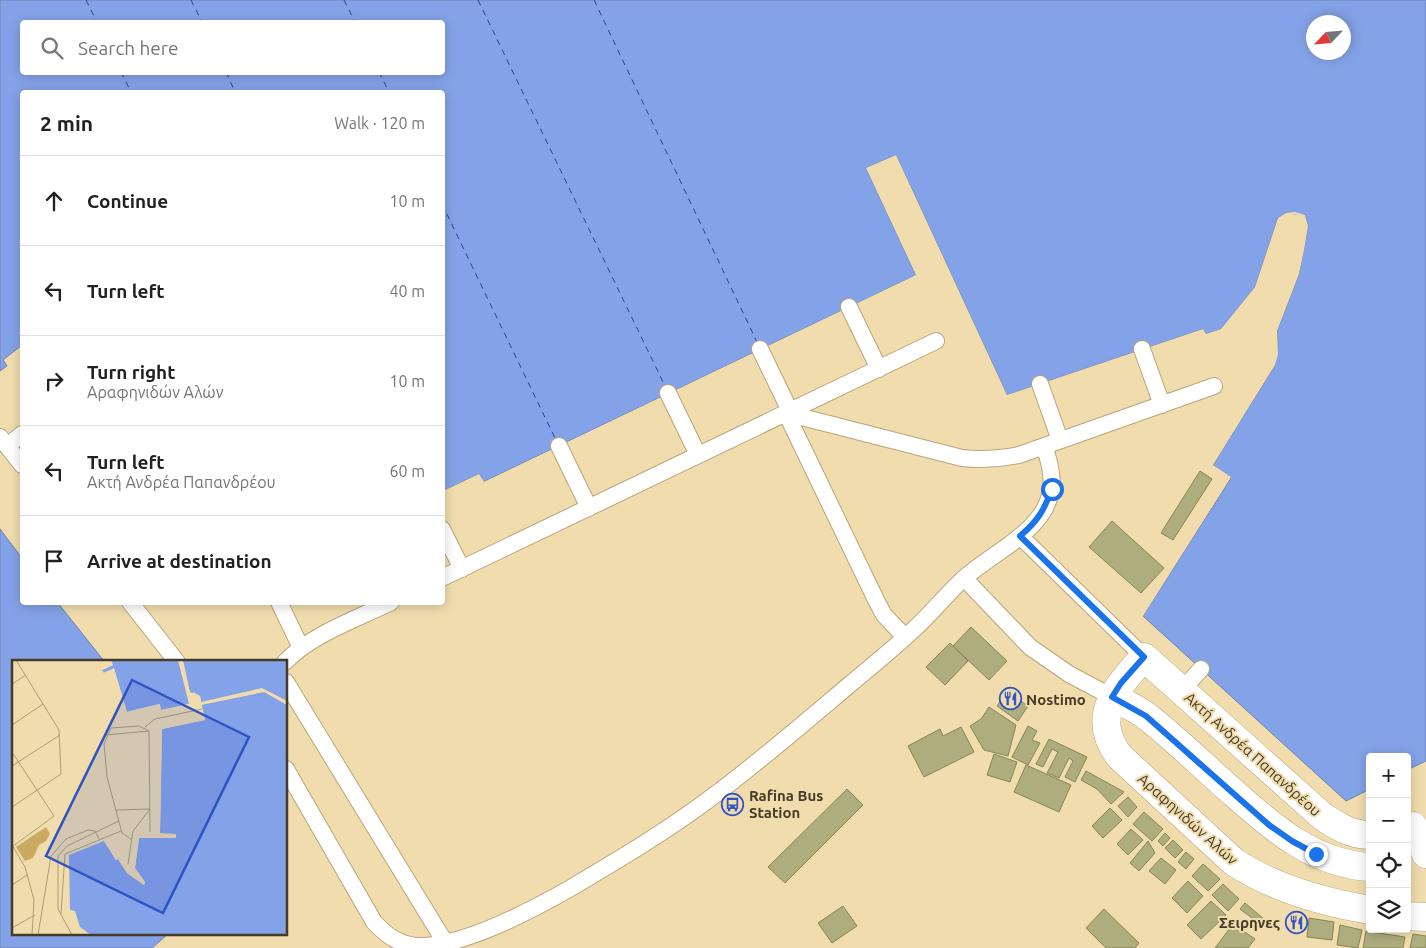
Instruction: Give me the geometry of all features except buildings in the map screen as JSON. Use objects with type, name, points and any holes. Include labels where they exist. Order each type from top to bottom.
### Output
[{"type":"street","name":"Ακτή Ανδρέα Παπανδρέου","points":[[1144,657],[1322,816],[1351,832],[1366,834]]},
{"type":"street","name":"Αραφηνιδών Αλών","points":[[1144,657],[1121,683],[1112,697],[1106,715],[1106,734],[1119,756],[1234,862],[1250,873],[1316,899],[1366,909]]},
{"type":"street","points":[[1112,697],[1146,716],[1269,825],[1292,841],[1316,854],[1338,862],[1366,866]]},
{"type":"street","points":[[1415,825],[1426,854]]},
{"type":"street","points":[[1411,864],[1426,860]]},
{"type":"street","points":[[1411,916],[1426,917]]},
{"type":"lane","points":[[849,306],[879,369]]},
{"type":"lane","points":[[445,577],[936,341]]},
{"type":"lane","points":[[760,349],[877,602],[884,615],[905,637]]},
{"type":"lane","points":[[1142,349],[1162,405]]},
{"type":"lane","points":[[1040,384],[1060,440]]},
{"type":"lane","points":[[788,412],[962,458],[1001,459],[1019,455],[1214,386]]},
{"type":"lane","points":[[668,393],[698,456]]},
{"type":"lane","points":[[20,435],[4,441],[20,462]]},
{"type":"lane","points":[[559,446],[589,508]]},
{"type":"lane","points":[[288,772],[374,922],[392,939],[403,944],[416,946],[446,944],[504,924],[538,907],[676,822],[747,770],[905,637],[964,578],[1035,523],[1045,508],[1052,489],[1051,466],[1044,446]]},
{"type":"lane","points":[[445,535],[462,569]]},
{"type":"lane","points":[[1020,536],[1144,657]]},
{"type":"lane","points":[[964,578],[1030,646],[1069,674],[1112,697]]},
{"type":"lane","points":[[134,605],[175,660]]},
{"type":"lane","points":[[280,605],[301,648]]},
{"type":"lane","points":[[287,660],[301,648],[321,636],[381,605]]},
{"type":"lane","points":[[1181,690],[1201,669]]},
{"type":"lane","points":[[288,685],[446,944]]},
{"type":"water","points":[[0,0],[1426,0],[1426,761],[1411,768],[1411,753],[1366,753],[1366,791],[1346,801],[1143,616],[1231,478],[1213,465],[1275,365],[1278,343],[1277,331],[1299,274],[1308,226],[1305,215],[1286,213],[1278,218],[1255,287],[1221,329],[1206,334],[1203,329],[1007,395],[896,155],[866,168],[916,275],[483,482],[479,474],[445,490],[445,90],[20,90],[20,347],[3,360],[7,366],[0,371]]},
{"type":"water","points":[[0,529],[20,555],[20,605],[60,605],[103,660],[12,660],[12,936],[166,936],[152,948],[0,948]]},
{"type":"pier","points":[[896,155],[1007,395],[1203,329],[1206,334],[1221,329],[1255,287],[1278,218],[1286,213],[1295,212],[1305,215],[1308,226],[1304,250],[1299,274],[1277,331],[1278,354],[1275,365],[1213,465],[1231,477],[1143,616],[1141,614],[1228,478],[1211,467],[1211,465],[1272,364],[1275,353],[1274,330],[1296,273],[1306,226],[1303,217],[1295,214],[1287,215],[1280,220],[1257,288],[1222,332],[1206,337],[1202,332],[1006,397],[895,158],[869,169],[918,274],[917,277],[484,484],[481,483],[478,477],[445,493],[445,490],[479,474],[484,482],[916,275],[866,168]]},
{"type":"ferry route","points":[[86,0],[96,20]]},
{"type":"ferry route","points":[[191,0],[201,20]]},
{"type":"ferry route","points":[[344,0],[354,20]]},
{"type":"ferry route","points":[[478,0],[665,386]]},
{"type":"ferry route","points":[[594,0],[757,342]]},
{"type":"ferry route","points":[[122,75],[130,90]]},
{"type":"ferry route","points":[[227,75],[234,90]]},
{"type":"ferry route","points":[[380,75],[388,90]]},
{"type":"ferry route","points":[[445,210],[555,438]]},
{"type":"place","name":"Nostimo","points":[[1010,699]]},
{"type":"place","name":"Rafina Bus Station","points":[[733,804]]},
{"type":"place","name":"Σειρηνες","points":[[1296,922]]},
{"type":"route","points":[[1052,489],[1045,508],[1035,523],[1020,536],[1144,657],[1121,683],[1112,697],[1146,716],[1164,730],[1269,825],[1292,841],[1316,854]]}]
